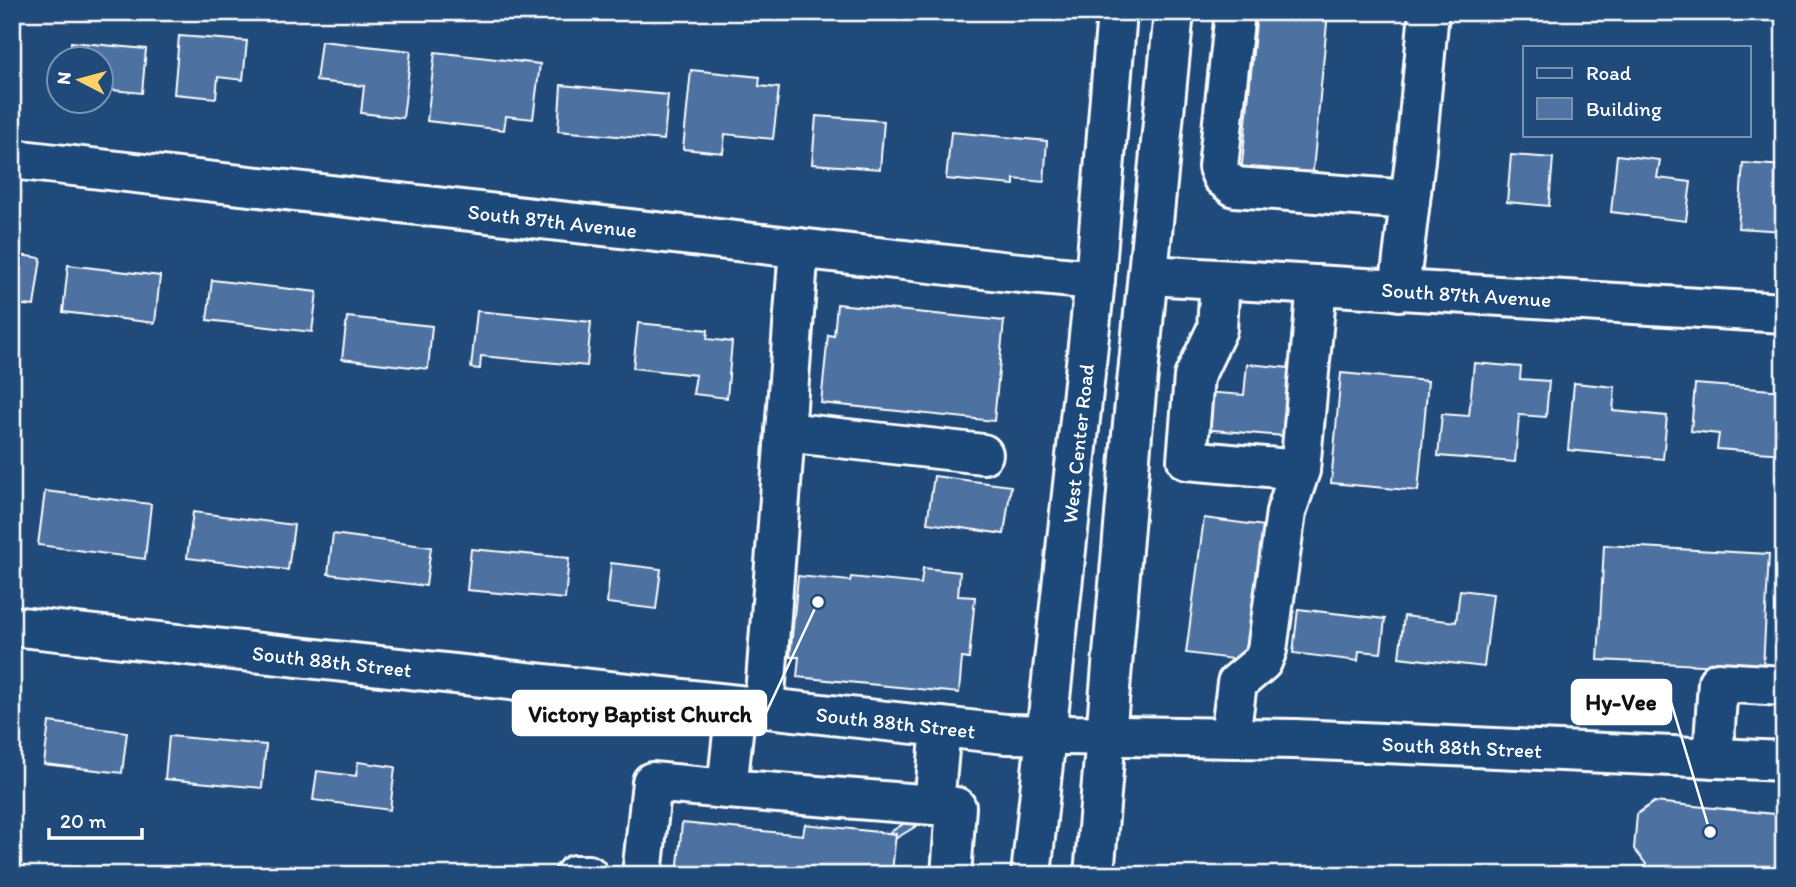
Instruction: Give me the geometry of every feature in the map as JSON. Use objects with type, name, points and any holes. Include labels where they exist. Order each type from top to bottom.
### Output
[{"type":"street","name":"West Center Road","points":[[1031,875],[1095,280],[1117,12]]},
{"type":"street","points":[[1094,875],[1132,434],[1150,275],[1174,12]]},
{"type":"street","points":[[1235,12],[1219,167],[1222,177],[1236,187],[1410,200]]},
{"type":"street","points":[[1399,291],[1429,12]]},
{"type":"street","name":"South 87th Avenue","points":[[12,159],[1095,280]]},
{"type":"street","points":[[727,789],[750,706],[785,432],[799,248]]},
{"type":"street","name":"South 87th Avenue","points":[[1150,275],[1784,313]]},
{"type":"street","points":[[1220,280],[1217,329],[1194,377],[1187,460],[1300,470]]},
{"type":"street","points":[[1230,737],[1237,682],[1262,662],[1267,650],[1286,512],[1300,470],[1317,285]]},
{"type":"street","points":[[785,432],[983,454]]},
{"type":"street","name":"South 88th Street","points":[[12,626],[941,727],[1045,735],[1230,737],[1784,761]]},
{"type":"street","points":[[1713,758],[1718,682],[1784,686]]},
{"type":"street","points":[[934,805],[941,727]]},
{"type":"street","points":[[642,875],[652,782],[956,807],[951,875]]},
{"type":"street","points":[[575,875],[588,875]]},
{"type":"building","points":[[1257,12],[1328,12],[1312,181],[1241,174]]},
{"type":"building","points":[[179,36],[247,41],[243,80],[218,77],[216,98],[174,94]]},
{"type":"building","points":[[321,41],[411,51],[403,118],[361,113],[364,86],[316,81]]},
{"type":"building","points":[[71,42],[114,46],[71,46]]},
{"type":"building","points":[[116,46],[146,49],[142,93],[116,90]]},
{"type":"building","points":[[435,52],[540,64],[533,119],[506,116],[504,130],[427,121]]},
{"type":"building","points":[[691,70],[760,77],[759,86],[779,88],[773,139],[725,134],[723,153],[683,149]]},
{"type":"building","points":[[561,85],[668,95],[664,140],[558,131]]},
{"type":"building","points":[[816,116],[884,121],[880,169],[812,164]]},
{"type":"building","points":[[951,132],[1047,141],[1044,182],[1014,179],[1014,185],[946,179]]},
{"type":"building","points":[[1511,155],[1553,158],[1549,206],[1507,202]]},
{"type":"building","points":[[1617,155],[1660,160],[1657,178],[1691,182],[1686,221],[1611,212]]},
{"type":"building","points":[[1743,163],[1784,166],[1784,231],[1738,228]]},
{"type":"building","points":[[12,254],[41,258],[34,306],[12,304]]},
{"type":"building","points":[[68,265],[160,276],[155,323],[63,312]]},
{"type":"building","points":[[212,280],[317,292],[312,332],[207,320]]},
{"type":"building","points":[[837,304],[1004,321],[994,421],[821,403],[828,335],[834,336]]},
{"type":"building","points":[[477,311],[591,322],[587,366],[481,356],[480,369],[471,368]]},
{"type":"building","points":[[347,317],[432,326],[428,369],[342,359]]},
{"type":"building","points":[[638,323],[708,330],[707,339],[732,342],[727,398],[693,394],[696,375],[633,368]]},
{"type":"building","points":[[1474,363],[1521,367],[1520,379],[1549,381],[1546,417],[1519,415],[1515,462],[1438,456],[1442,414],[1469,416]]},
{"type":"building","points":[[1247,364],[1290,368],[1284,436],[1202,429],[1205,392],[1244,395]]},
{"type":"building","points":[[1341,373],[1428,381],[1418,491],[1331,483]]},
{"type":"building","points":[[1574,383],[1615,387],[1613,411],[1667,416],[1663,459],[1568,450]]},
{"type":"building","points":[[1695,384],[1784,391],[1784,454],[1717,449],[1719,434],[1691,431]]},
{"type":"building","points":[[934,476],[1011,486],[1004,534],[927,523]]},
{"type":"building","points":[[45,491],[151,504],[145,559],[38,545]]},
{"type":"building","points":[[193,512],[294,525],[288,570],[187,558]]},
{"type":"building","points":[[1204,518],[1265,526],[1247,661],[1186,653]]},
{"type":"building","points":[[333,534],[431,547],[426,586],[328,574]]},
{"type":"building","points":[[1604,545],[1769,554],[1763,668],[1598,660]]},
{"type":"building","points":[[471,549],[569,558],[565,599],[467,590]]},
{"type":"building","points":[[611,563],[661,569],[656,609],[607,603]]},
{"type":"building","points":[[923,568],[960,572],[958,596],[975,597],[969,659],[962,658],[959,693],[797,677],[799,657],[790,657],[798,576],[850,581],[851,577],[921,584]]},
{"type":"building","points":[[1460,590],[1493,594],[1484,667],[1399,657],[1404,616],[1456,622]]},
{"type":"building","points":[[1298,609],[1385,619],[1381,653],[1359,651],[1358,661],[1293,653]]},
{"type":"building","points":[[49,722],[127,732],[122,773],[44,764]]},
{"type":"building","points":[[169,736],[266,745],[262,788],[165,779]]},
{"type":"building","points":[[358,762],[395,767],[390,810],[313,800],[317,771],[356,776]]},
{"type":"building","points":[[1654,802],[1784,815],[1784,875],[1645,875],[1646,864],[1634,849],[1637,814]]},
{"type":"building","points":[[913,818],[918,825],[895,839],[896,834],[889,833]]},
{"type":"building","points":[[682,823],[803,835],[805,824],[896,834],[892,872],[899,872],[899,875],[677,875]]},
{"type":"place","name":"Victory Baptist Church","points":[[818,602]]},
{"type":"place","name":"Hy-Vee","points":[[1710,832]]}]
